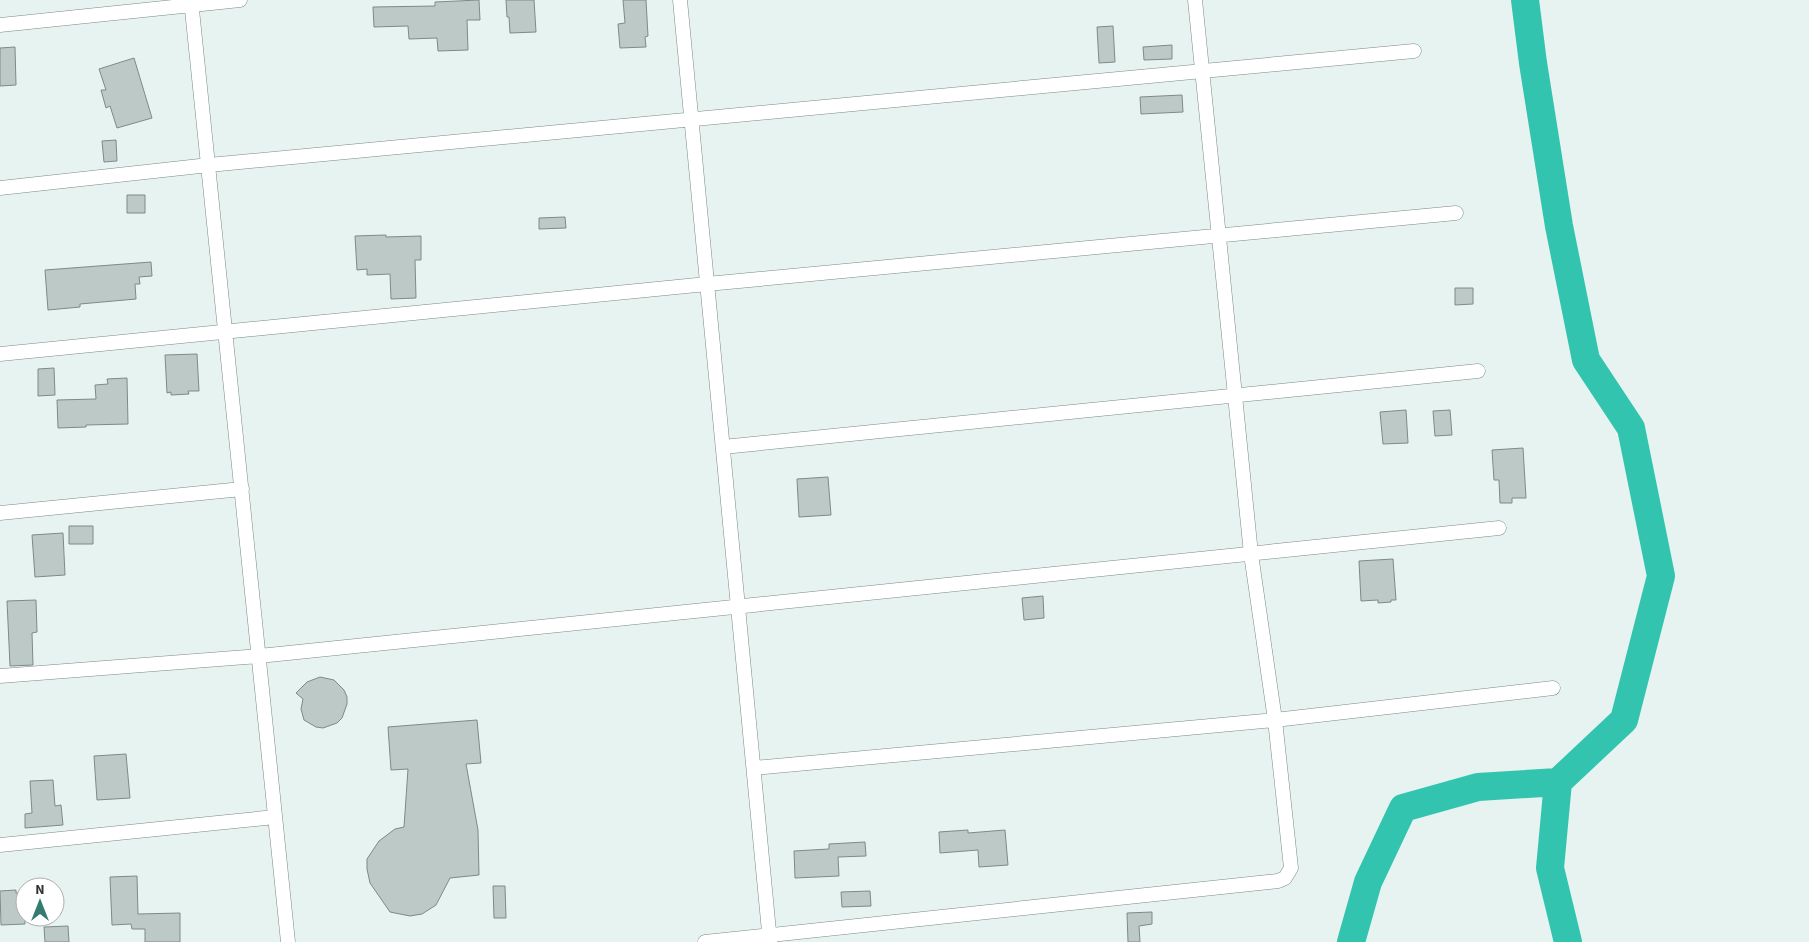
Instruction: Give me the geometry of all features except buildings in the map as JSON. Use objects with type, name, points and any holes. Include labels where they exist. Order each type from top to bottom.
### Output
[{"type":"street","points":[[0,25],[192,2],[240,0]]},
{"type":"street","points":[[680,0],[770,939]]},
{"type":"street","points":[[705,942],[770,939],[1278,881],[1285,878],[1291,868],[1275,720],[1251,554],[1194,0]]},
{"type":"street","points":[[192,2],[288,942]]},
{"type":"street","points":[[0,188],[208,165],[1414,50]]},
{"type":"street","points":[[0,354],[707,284],[1456,213]]},
{"type":"street","points":[[723,448],[1478,371]]},
{"type":"street","points":[[0,513],[242,489]]},
{"type":"street","points":[[0,676],[259,656],[1499,528]]},
{"type":"street","points":[[754,768],[1275,720],[1553,688]]},
{"type":"street","points":[[0,845],[275,817]]},
{"type":"waterway","points":[[1351,942],[1368,882],[1403,808],[1478,787],[1558,782],[1624,720],[1661,576],[1631,428],[1586,360],[1559,226],[1525,0]]},
{"type":"waterway","points":[[1558,782],[1550,868],[1568,942]]}]
